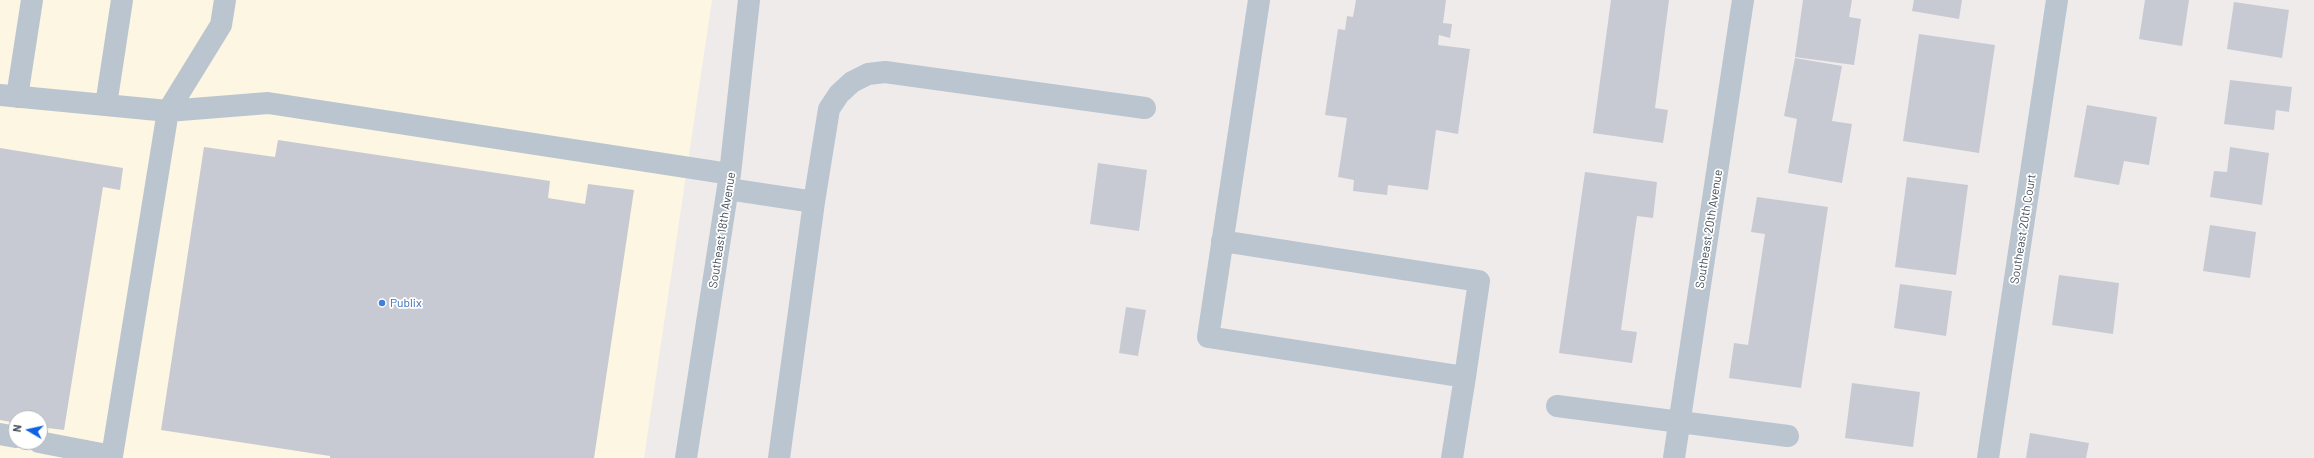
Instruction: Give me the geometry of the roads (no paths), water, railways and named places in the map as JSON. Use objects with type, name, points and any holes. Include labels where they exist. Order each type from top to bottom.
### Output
[{"type":"street","points":[[32,0],[8,96],[168,111],[268,102],[729,182],[814,202]]},
{"type":"street","points":[[106,105],[122,0]]},
{"type":"street","points":[[48,444],[115,457],[168,111],[221,26],[225,0]]},
{"type":"street","name":"Southeast 18th Avenue","points":[[686,458],[729,182],[749,0]]},
{"type":"street","points":[[1259,0],[1208,337],[1465,377]]},
{"type":"street","name":"Southeast 20th Avenue","points":[[1674,458],[1743,0]]},
{"type":"street","name":"Southeast 20th Court","points":[[1988,458],[2057,0]]},
{"type":"street","points":[[779,458],[814,202],[829,109],[839,94],[847,86],[868,74],[885,72],[1145,108]]},
{"type":"street","points":[[1222,241],[1479,280],[1452,458]]},
{"type":"street","points":[[1557,406],[1788,436]]},
{"type":"place","name":"Publix","points":[[382,303]]}]
